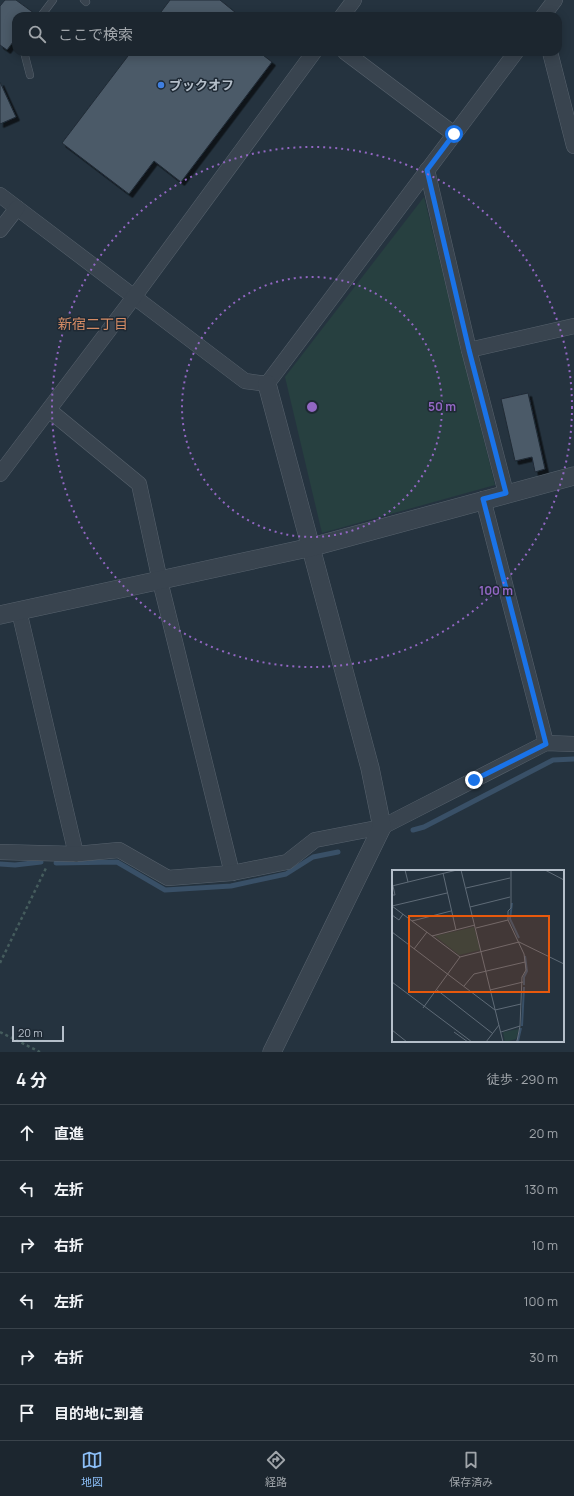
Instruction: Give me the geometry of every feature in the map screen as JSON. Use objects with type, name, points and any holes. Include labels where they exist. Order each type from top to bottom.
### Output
[{"type":"street","points":[[345,12],[354,0]]},
{"type":"street","points":[[546,12],[555,0]]},
{"type":"street","points":[[0,474],[134,297],[311,56]]},
{"type":"street","points":[[350,56],[454,134]]},
{"type":"street","points":[[267,384],[513,56]]},
{"type":"street","points":[[551,56],[574,146]]},
{"type":"street","points":[[427,170],[469,350],[506,493]]},
{"type":"street","points":[[0,195],[245,381],[267,384]]},
{"type":"street","points":[[0,230],[17,208]]},
{"type":"street","points":[[469,350],[574,326]]},
{"type":"street","points":[[267,384],[312,547],[370,768],[382,827],[272,1052]]},
{"type":"street","points":[[49,410],[138,484],[160,581],[232,874]]},
{"type":"street","points":[[0,615],[312,547],[483,499],[574,476]]},
{"type":"street","points":[[483,499],[546,744]]},
{"type":"street","points":[[19,611],[76,854]]},
{"type":"street","points":[[0,852],[76,854],[119,850],[168,878],[232,874],[287,862],[316,840],[382,827],[546,744],[574,744]]},
{"type":"lane","points":[[43,12],[53,0]]},
{"type":"lane","points":[[25,56],[30,75]]},
{"type":"path","points":[[0,963],[53,854]]},
{"type":"path","points":[[0,1032],[40,1052]]},
{"type":"green space","points":[[424,197],[495,485],[322,533],[285,377]]},
{"type":"building","points":[[5,0],[16,0],[32,12],[12,12],[12,43],[7,50],[0,45],[0,6]]},
{"type":"building","points":[[170,0],[220,0],[235,12],[161,12]]},
{"type":"building","points":[[128,56],[264,56],[272,62],[181,182],[154,161],[129,194],[62,143]]},
{"type":"building","points":[[0,82],[16,117],[0,124]]},
{"type":"building","points":[[528,393],[545,469],[535,472],[532,457],[515,461],[501,399]]},
{"type":"waterway","points":[[413,830],[424,827],[553,760],[574,759]]},
{"type":"waterway","points":[[56,863],[117,862],[165,890],[231,886],[286,874],[313,857],[338,852]]},
{"type":"waterway","points":[[0,864],[15,865],[41,862]]},
{"type":"place","name":"ブックオフ","points":[[161,85]]},
{"type":"district","name":"新宿二丁目","points":[[93,323]]},
{"type":"route","points":[[454,134],[427,170],[469,350],[506,493],[483,499],[546,744],[474,780]]}]
